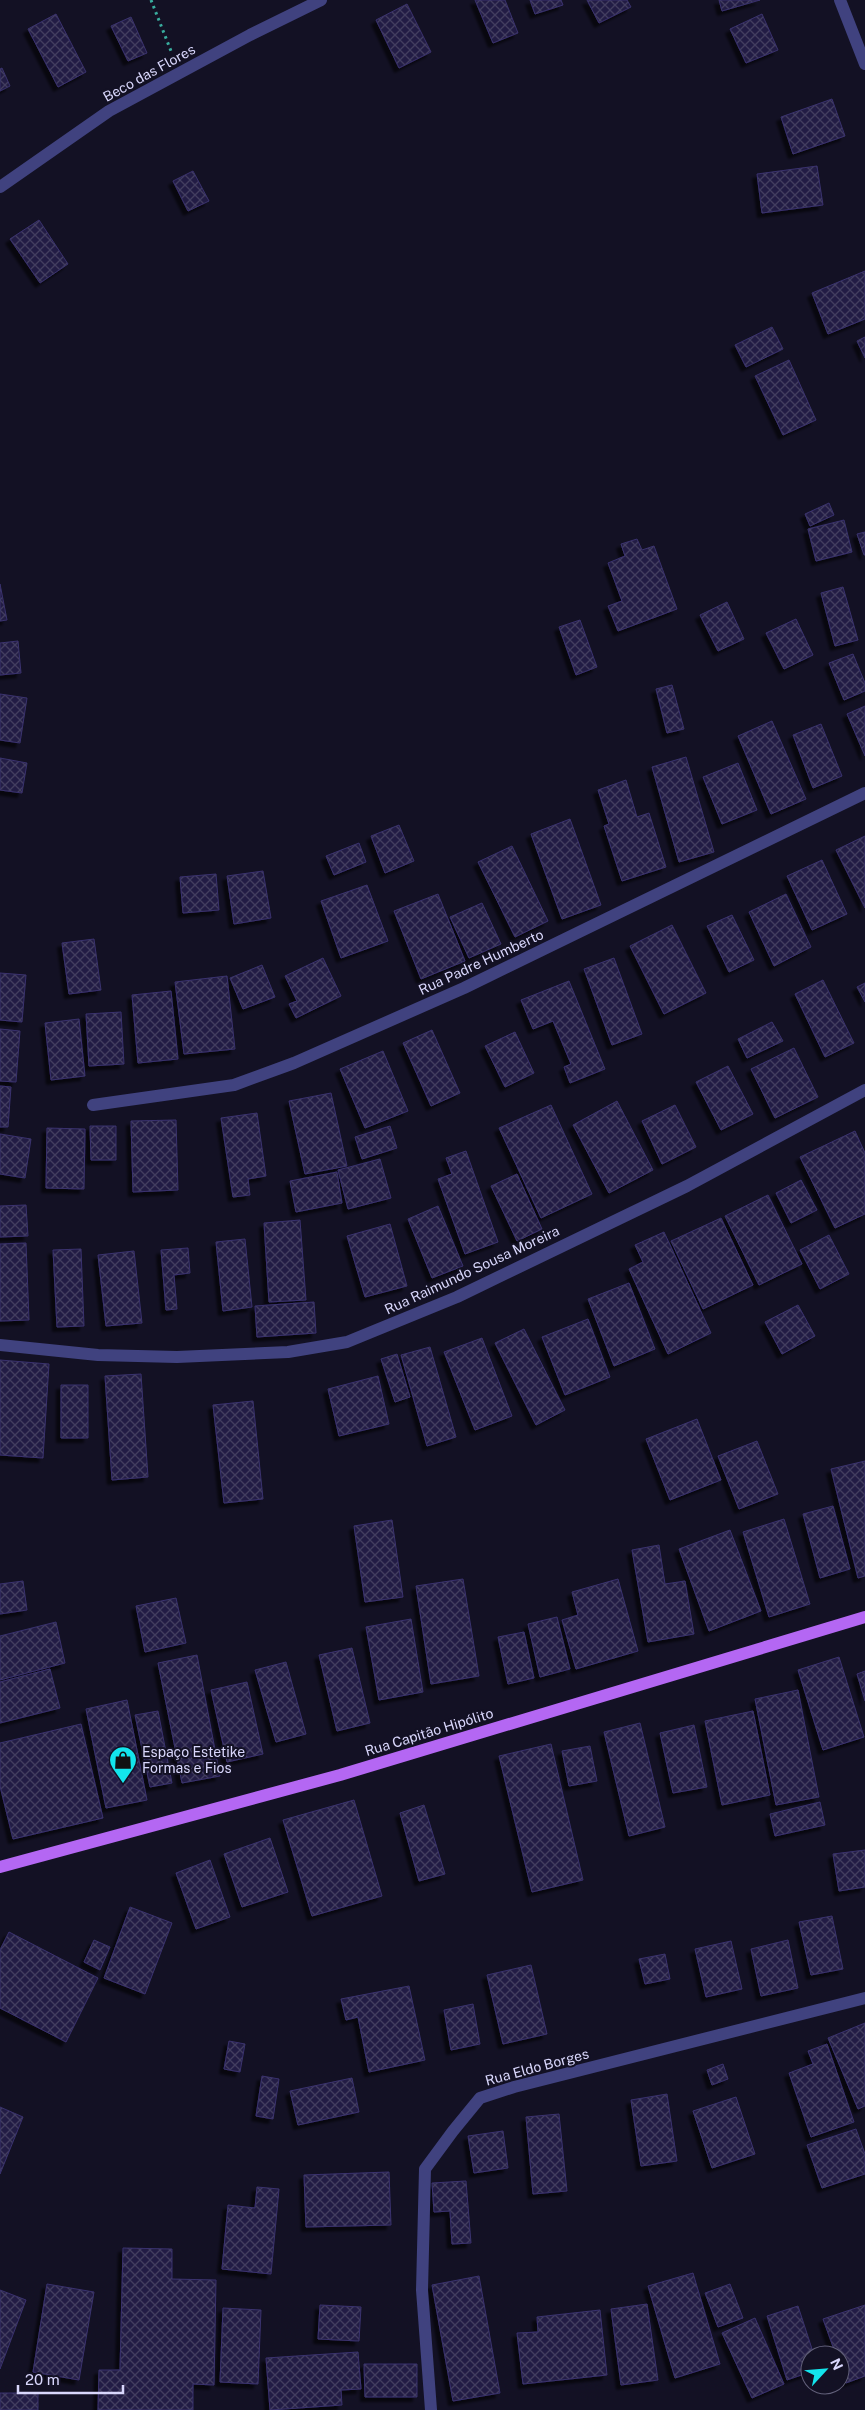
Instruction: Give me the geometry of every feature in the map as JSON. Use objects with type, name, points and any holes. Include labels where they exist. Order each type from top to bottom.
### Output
[{"type":"main road","name":"Rua Capitão Hipólito","points":[[0,1867],[340,1775],[865,1616]]},
{"type":"street","name":"Beco das Flores","points":[[0,187],[109,111],[321,0]]},
{"type":"street","points":[[840,0],[865,64]]},
{"type":"street","name":"Rua Padre Humberto","points":[[93,1105],[234,1085],[294,1064],[464,988],[865,793]]},
{"type":"street","name":"Rua Raimundo Sousa Moreira","points":[[0,1345],[98,1355],[177,1357],[288,1352],[347,1342],[457,1296],[687,1186],[865,1090]]},
{"type":"street","name":"Rua Eldo Borges","points":[[431,2410],[422,2290],[426,2169],[452,2131],[480,2098],[514,2087],[865,1998]]},
{"type":"path","points":[[151,0],[180,73]]},
{"type":"building","points":[[475,0],[505,0],[518,33],[493,43]]},
{"type":"building","points":[[530,0],[561,0],[563,5],[535,14]]},
{"type":"building","points":[[587,0],[627,0],[631,7],[599,23]]},
{"type":"building","points":[[719,0],[760,0],[722,11]]},
{"type":"building","points":[[407,4],[431,52],[399,68],[376,20]]},
{"type":"building","points":[[56,14],[86,72],[58,87],[28,29]]},
{"type":"building","points":[[762,14],[778,50],[746,63],[730,29]]},
{"type":"building","points":[[131,17],[147,53],[128,61],[111,26]]},
{"type":"building","points":[[2,68],[10,86],[0,91],[0,69]]},
{"type":"building","points":[[832,99],[845,136],[793,154],[781,117]]},
{"type":"building","points":[[817,166],[823,205],[762,213],[757,174]]},
{"type":"building","points":[[193,171],[209,201],[188,211],[173,181]]},
{"type":"building","points":[[39,220],[68,264],[40,283],[10,239]]},
{"type":"building","points":[[865,271],[865,319],[828,334],[812,293]]},
{"type":"building","points":[[772,327],[783,349],[746,367],[735,345]]},
{"type":"building","points":[[865,337],[865,358],[857,341]]},
{"type":"building","points":[[789,360],[816,420],[783,435],[755,376]]},
{"type":"building","points":[[829,503],[834,515],[810,526],[805,514]]},
{"type":"building","points":[[844,520],[852,552],[816,561],[808,529]]},
{"type":"building","points":[[865,532],[865,555],[864,555],[857,534]]},
{"type":"building","points":[[637,539],[642,550],[654,546],[677,609],[618,631],[608,606],[622,601],[608,563],[625,556],[621,544]]},
{"type":"building","points":[[0,584],[7,620],[0,621]]},
{"type":"building","points":[[843,587],[858,640],[835,646],[821,593]]},
{"type":"building","points":[[727,602],[744,639],[718,651],[700,615]]},
{"type":"building","points":[[796,619],[813,655],[784,669],[766,633]]},
{"type":"building","points":[[580,620],[597,667],[576,675],[559,627]]},
{"type":"building","points":[[18,641],[21,673],[0,675],[0,643]]},
{"type":"building","points":[[853,654],[865,683],[865,691],[844,700],[829,663]]},
{"type":"building","points":[[672,685],[684,729],[667,733],[656,689]]},
{"type":"building","points":[[0,694],[27,698],[20,743],[0,740]]},
{"type":"building","points":[[865,706],[865,756],[847,714]]},
{"type":"building","points":[[772,721],[806,799],[771,814],[738,736]]},
{"type":"building","points":[[821,724],[842,776],[813,788],[793,735]]},
{"type":"building","points":[[686,757],[714,852],[679,862],[652,767]]},
{"type":"building","points":[[0,758],[27,763],[22,793],[0,790]]},
{"type":"building","points":[[738,763],[757,810],[722,824],[703,777]]},
{"type":"building","points":[[626,780],[637,817],[649,813],[666,867],[622,881],[604,826],[609,824],[598,790]]},
{"type":"building","points":[[570,819],[601,905],[562,919],[531,834]]},
{"type":"building","points":[[399,825],[414,861],[385,873],[371,836]]},
{"type":"building","points":[[865,836],[865,908],[836,850]]},
{"type":"building","points":[[359,843],[366,862],[334,875],[326,856]]},
{"type":"building","points":[[512,846],[548,921],[515,937],[478,862]]},
{"type":"building","points":[[822,860],[847,914],[812,930],[787,876]]},
{"type":"building","points":[[263,871],[271,918],[234,924],[227,876]]},
{"type":"building","points":[[216,874],[219,910],[183,913],[180,877]]},
{"type":"building","points":[[367,885],[388,941],[341,958],[321,901]]},
{"type":"building","points":[[438,894],[465,961],[421,979],[394,911]]},
{"type":"building","points":[[786,894],[811,947],[774,966],[749,912]]},
{"type":"building","points":[[482,903],[501,944],[469,958],[450,917]]},
{"type":"building","points":[[732,915],[754,960],[729,972],[707,926]]},
{"type":"building","points":[[672,925],[706,993],[664,1014],[630,946]]},
{"type":"building","points":[[94,939],[101,990],[69,994],[62,943]]},
{"type":"building","points":[[323,958],[341,996],[296,1018],[289,1004],[297,1001],[285,976]]},
{"type":"building","points":[[614,958],[642,1034],[612,1045],[584,969]]},
{"type":"building","points":[[262,965],[275,997],[243,1009],[230,978]]},
{"type":"building","points":[[0,973],[26,975],[22,1022],[0,1020]]},
{"type":"building","points":[[227,976],[235,1049],[184,1054],[175,982]]},
{"type":"building","points":[[823,980],[854,1043],[825,1057],[795,994]]},
{"type":"building","points":[[569,981],[605,1069],[570,1083],[564,1067],[571,1064],[553,1021],[533,1029],[521,1000]]},
{"type":"building","points":[[865,983],[865,1002],[857,987]]},
{"type":"building","points":[[171,991],[178,1059],[138,1063],[132,995]]},
{"type":"building","points":[[121,1012],[124,1064],[89,1066],[86,1014]]},
{"type":"building","points":[[79,1019],[85,1076],[51,1080],[45,1023]]},
{"type":"building","points":[[772,1022],[783,1041],[747,1058],[738,1039]]},
{"type":"building","points":[[0,1029],[20,1031],[16,1082],[0,1081]]},
{"type":"building","points":[[432,1030],[460,1093],[431,1106],[403,1043]]},
{"type":"building","points":[[515,1032],[534,1073],[505,1087],[485,1046]]},
{"type":"building","points":[[794,1048],[818,1097],[775,1118],[751,1069]]},
{"type":"building","points":[[383,1051],[408,1111],[365,1128],[340,1069]]},
{"type":"building","points":[[728,1066],[753,1114],[721,1130],[696,1082]]},
{"type":"building","points":[[0,1086],[11,1087],[8,1127],[0,1127]]},
{"type":"building","points":[[331,1093],[347,1166],[305,1174],[289,1101]]},
{"type":"building","points":[[617,1101],[653,1170],[609,1193],[573,1125]]},
{"type":"building","points":[[551,1105],[592,1194],[541,1218],[499,1128]]},
{"type":"building","points":[[675,1105],[696,1147],[662,1164],[642,1121]]},
{"type":"building","points":[[257,1113],[266,1176],[248,1179],[250,1195],[233,1197],[221,1118]]},
{"type":"building","points":[[176,1120],[178,1190],[133,1192],[131,1121]]},
{"type":"building","points":[[90,1126],[116,1126],[116,1160],[91,1160]]},
{"type":"building","points":[[390,1126],[397,1148],[362,1159],[355,1137]]},
{"type":"building","points":[[47,1128],[85,1129],[84,1189],[46,1188]]},
{"type":"building","points":[[855,1131],[865,1153],[865,1214],[835,1228],[800,1157]]},
{"type":"building","points":[[0,1134],[31,1139],[25,1178],[0,1174]]},
{"type":"building","points":[[466,1151],[498,1242],[465,1254],[438,1179],[452,1174],[446,1158]]},
{"type":"building","points":[[380,1159],[391,1198],[348,1209],[338,1170]]},
{"type":"building","points":[[337,1172],[342,1203],[296,1212],[290,1181]]},
{"type":"building","points":[[517,1174],[542,1229],[517,1241],[491,1186]]},
{"type":"building","points":[[801,1180],[817,1210],[791,1223],[776,1193]]},
{"type":"building","points":[[768,1195],[802,1264],[759,1285],[725,1216]]},
{"type":"building","points":[[26,1205],[28,1236],[0,1237],[0,1206]]},
{"type":"building","points":[[438,1206],[463,1266],[432,1278],[408,1219]]},
{"type":"building","points":[[721,1218],[753,1285],[703,1309],[671,1241]]},
{"type":"building","points":[[300,1220],[306,1300],[269,1302],[264,1223]]},
{"type":"building","points":[[390,1224],[407,1286],[365,1297],[347,1236]]},
{"type":"building","points":[[664,1232],[711,1333],[668,1354],[629,1269],[643,1262],[635,1245]]},
{"type":"building","points":[[829,1235],[849,1274],[820,1289],[800,1250]]},
{"type":"building","points":[[245,1239],[252,1307],[223,1311],[216,1242]]},
{"type":"building","points":[[26,1243],[29,1320],[0,1321],[0,1244]]},
{"type":"building","points":[[188,1248],[190,1273],[174,1275],[177,1309],[166,1310],[161,1250]]},
{"type":"building","points":[[81,1249],[84,1326],[57,1327],[53,1250]]},
{"type":"building","points":[[134,1251],[142,1323],[106,1326],[98,1255]]},
{"type":"building","points":[[629,1283],[655,1349],[614,1366],[588,1299]]},
{"type":"building","points":[[314,1302],[316,1333],[257,1337],[255,1306]]},
{"type":"building","points":[[798,1305],[815,1336],[782,1354],[765,1322]]},
{"type":"building","points":[[588,1319],[610,1377],[565,1395],[542,1337]]},
{"type":"building","points":[[524,1329],[565,1410],[536,1425],[495,1343]]},
{"type":"building","points":[[482,1338],[512,1416],[475,1430],[444,1352]]},
{"type":"building","points":[[430,1347],[456,1437],[427,1446],[401,1355]]},
{"type":"building","points":[[397,1354],[410,1397],[395,1402],[381,1359]]},
{"type":"building","points":[[0,1360],[49,1364],[43,1458],[0,1455]]},
{"type":"building","points":[[141,1374],[148,1477],[112,1480],[105,1376]]},
{"type":"building","points":[[378,1376],[389,1424],[339,1436],[328,1389]]},
{"type":"building","points":[[61,1385],[88,1385],[88,1438],[61,1438]]},
{"type":"building","points":[[253,1401],[263,1499],[224,1503],[213,1405]]},
{"type":"building","points":[[697,1419],[721,1480],[670,1500],[646,1439]]},
{"type":"building","points":[[757,1441],[778,1494],[739,1509],[718,1456]]},
{"type":"building","points":[[865,1461],[865,1576],[858,1578],[831,1469]]},
{"type":"building","points":[[833,1506],[850,1569],[820,1578],[803,1514]]},
{"type":"building","points":[[784,1519],[810,1604],[769,1617],[743,1532]]},
{"type":"building","points":[[392,1520],[403,1597],[365,1602],[354,1526]]},
{"type":"building","points":[[730,1530],[761,1611],[709,1631],[679,1549]]},
{"type":"building","points":[[659,1545],[665,1584],[685,1581],[694,1634],[648,1642],[632,1550]]},
{"type":"building","points":[[463,1579],[479,1676],[431,1684],[416,1586]]},
{"type":"building","points":[[618,1579],[638,1651],[576,1669],[562,1620],[578,1615],[572,1592]]},
{"type":"building","points":[[23,1581],[27,1610],[0,1614],[0,1584]]},
{"type":"building","points":[[176,1598],[186,1643],[145,1652],[136,1606]]},
{"type":"building","points":[[557,1617],[570,1669],[540,1677],[528,1624]]},
{"type":"building","points":[[411,1619],[423,1692],[379,1700],[366,1627]]},
{"type":"building","points":[[56,1622],[65,1663],[0,1680],[0,1636]]},
{"type":"building","points":[[524,1632],[534,1678],[508,1684],[498,1637]]},
{"type":"building","points":[[352,1648],[370,1723],[337,1731],[319,1655]]},
{"type":"building","points":[[197,1655],[220,1776],[182,1783],[158,1663]]},
{"type":"building","points":[[839,1657],[864,1737],[823,1750],[798,1670]]},
{"type":"building","points":[[286,1662],[306,1734],[276,1742],[255,1670]]},
{"type":"building","points":[[50,1669],[60,1708],[0,1723],[0,1682]]},
{"type":"building","points":[[865,1671],[865,1701],[857,1674]]},
{"type":"building","points":[[247,1682],[263,1754],[227,1762],[211,1690]]},
{"type":"building","points":[[798,1690],[819,1797],[776,1805],[755,1699]]},
{"type":"building","points":[[127,1700],[147,1800],[106,1808],[86,1709]]},
{"type":"building","points":[[158,1711],[172,1783],[150,1787],[135,1715]]},
{"type":"building","points":[[753,1711],[770,1795],[722,1805],[705,1721]]},
{"type":"building","points":[[640,1723],[665,1827],[629,1836],[604,1732]]},
{"type":"building","points":[[81,1724],[103,1818],[13,1839],[0,1786],[0,1743]]},
{"type":"building","points":[[694,1725],[707,1787],[673,1793],[660,1733]]},
{"type":"building","points":[[551,1744],[583,1880],[532,1892],[499,1756]]},
{"type":"building","points":[[590,1746],[597,1781],[569,1786],[562,1751]]},
{"type":"building","points":[[354,1800],[382,1896],[312,1916],[283,1820]]},
{"type":"building","points":[[820,1802],[825,1825],[775,1836],[770,1814]]},
{"type":"building","points":[[424,1805],[445,1874],[419,1881],[400,1813]]},
{"type":"building","points":[[270,1838],[288,1892],[242,1907],[224,1854]]},
{"type":"building","points":[[865,1850],[865,1887],[839,1891],[833,1854]]},
{"type":"building","points":[[210,1860],[230,1917],[196,1929],[176,1873]]},
{"type":"building","points":[[130,1907],[172,1923],[145,1994],[104,1978]]},
{"type":"building","points":[[832,1916],[843,1969],[811,1975],[799,1922]]},
{"type":"building","points":[[9,1932],[98,1978],[66,2042],[0,2008],[0,1950]]},
{"type":"building","points":[[94,1940],[110,1947],[100,1970],[84,1962]]},
{"type":"building","points":[[788,1940],[798,1988],[761,1996],[751,1949]]},
{"type":"building","points":[[731,1941],[742,1989],[706,1997],[695,1949]]},
{"type":"building","points":[[665,1954],[670,1979],[645,1984],[639,1959]]},
{"type":"building","points":[[531,1965],[547,2034],[503,2044],[487,1975]]},
{"type":"building","points":[[409,1986],[425,2060],[369,2072],[358,2017],[346,2020],[341,1999]]},
{"type":"building","points":[[473,2004],[480,2044],[451,2050],[444,2010]]},
{"type":"building","points":[[865,2023],[865,2106],[858,2109],[828,2038]]},
{"type":"building","points":[[229,2041],[245,2044],[240,2072],[224,2069]]},
{"type":"building","points":[[827,2044],[854,2122],[811,2137],[789,2073],[813,2064],[808,2051]]},
{"type":"building","points":[[723,2064],[728,2079],[712,2085],[707,2070]]},
{"type":"building","points":[[262,2076],[279,2079],[273,2119],[256,2116]]},
{"type":"building","points":[[352,2078],[359,2112],[298,2125],[290,2091]]},
{"type":"building","points":[[667,2094],[677,2161],[641,2166],[631,2100]]},
{"type":"building","points":[[736,2097],[755,2154],[712,2168],[693,2111]]},
{"type":"building","points":[[0,2107],[23,2117],[0,2174]]},
{"type":"building","points":[[559,2114],[567,2191],[533,2194],[526,2117]]},
{"type":"building","points":[[856,2129],[865,2154],[865,2174],[822,2188],[807,2145]]},
{"type":"building","points":[[503,2131],[508,2168],[474,2173],[468,2136]]},
{"type":"building","points":[[389,2172],[391,2225],[306,2227],[304,2175]]},
{"type":"building","points":[[466,2181],[471,2243],[452,2244],[450,2211],[434,2212],[432,2183]]},
{"type":"building","points":[[257,2187],[279,2189],[271,2274],[222,2269],[228,2205],[255,2208]]},
{"type":"building","points":[[123,2248],[172,2249],[172,2279],[216,2280],[214,2385],[193,2384],[193,2410],[98,2410],[99,2370],[120,2370]]},
{"type":"building","points":[[693,2273],[720,2364],[675,2378],[648,2286]]},
{"type":"building","points":[[479,2276],[500,2393],[453,2401],[432,2285]]},
{"type":"building","points":[[47,2284],[94,2292],[79,2380],[33,2372]]},
{"type":"building","points":[[730,2284],[743,2318],[718,2327],[705,2293]]},
{"type":"building","points":[[0,2290],[26,2300],[0,2369]]},
{"type":"building","points":[[647,2304],[658,2380],[621,2385],[611,2309]]},
{"type":"building","points":[[320,2305],[361,2307],[359,2341],[318,2339]]},
{"type":"building","points":[[865,2305],[865,2376],[850,2382],[850,2345],[832,2345],[823,2319]]},
{"type":"building","points":[[798,2306],[811,2345],[800,2345],[800,2375],[787,2380],[767,2316]]},
{"type":"building","points":[[223,2308],[261,2310],[258,2384],[220,2382]]},
{"type":"building","points":[[600,2310],[607,2375],[523,2384],[517,2333],[538,2332],[537,2317]]},
{"type":"building","points":[[755,2318],[784,2384],[752,2398],[722,2333]]},
{"type":"building","points":[[358,2352],[361,2389],[341,2390],[342,2405],[270,2410],[266,2358]]},
{"type":"building","points":[[364,2364],[417,2364],[417,2397],[365,2397]]},
{"type":"building","points":[[0,2393],[38,2393],[38,2410],[0,2410]]},
{"type":"place","name":"Espaço Estetike Formas e Fios","points":[[123,1784]]}]
